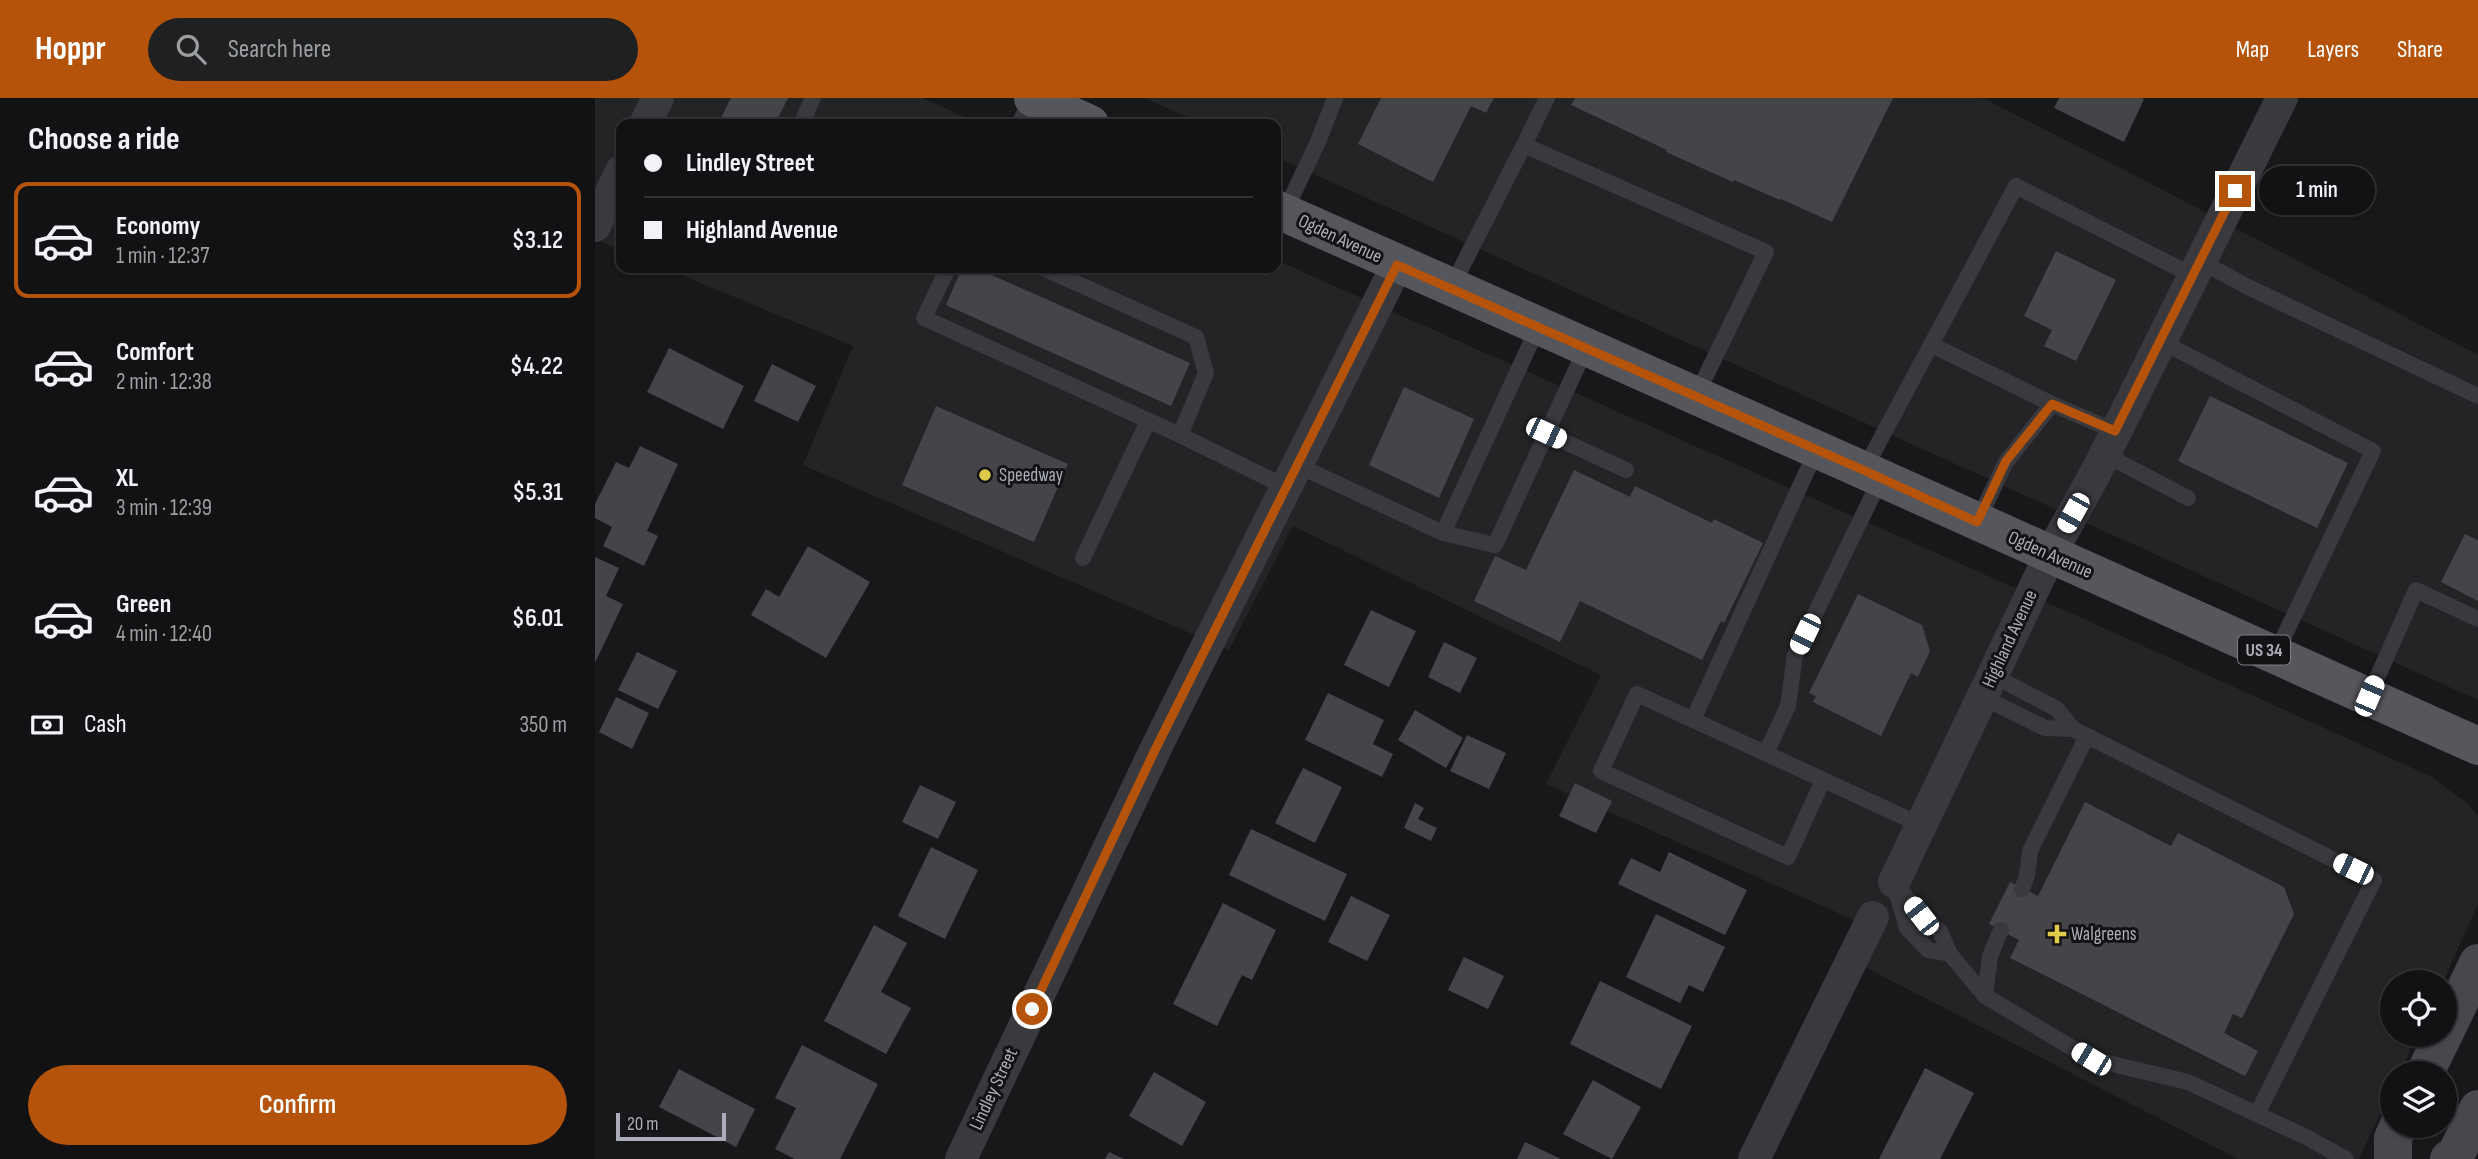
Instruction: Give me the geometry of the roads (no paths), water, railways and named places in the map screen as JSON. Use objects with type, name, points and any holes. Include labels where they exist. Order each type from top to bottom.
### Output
[{"type":"main road","points":[[1032,98],[1079,119]]},
{"type":"main road","name":"Ogden Avenue","points":[[1281,211],[2478,746]]},
{"type":"main road","points":[[2457,1006],[2478,963]]},
{"type":"main road","points":[[2449,1159],[2455,1157],[2477,1114]]},
{"type":"main road","points":[[2393,1138],[2393,1159]]},
{"type":"street","points":[[648,119],[658,98]]},
{"type":"street","name":"Highland Avenue","points":[[1894,882],[2050,555],[2110,442],[2282,98]]},
{"type":"street","points":[[595,226],[616,186]]},
{"type":"street","name":"Lindley Street","points":[[961,1159],[1138,785],[1397,265]]},
{"type":"street","points":[[1753,1159],[1873,916]]},
{"type":"lane","points":[[803,119],[813,98]]},
{"type":"lane","points":[[1022,119],[1032,98]]},
{"type":"lane","points":[[1281,209],[1318,142],[1335,98]]},
{"type":"lane","points":[[1451,288],[1547,98]]},
{"type":"lane","points":[[1524,145],[1766,252],[1696,396]]},
{"type":"lane","points":[[1766,753],[1788,706],[1795,655],[1872,474],[1932,345],[2016,186],[2196,268],[2248,287],[2478,396]]},
{"type":"lane","points":[[946,273],[924,318],[1180,435],[1443,533],[1495,545],[1586,348]]},
{"type":"lane","points":[[1054,273],[1196,337],[1206,373],[1180,435]]},
{"type":"lane","points":[[1443,533],[1538,327]]},
{"type":"lane","points":[[2159,341],[2373,451],[2275,655]]},
{"type":"lane","points":[[1932,345],[2052,404],[2188,498]]},
{"type":"lane","points":[[1977,522],[2006,461],[2052,404]]},
{"type":"lane","points":[[1083,558],[1148,421]]},
{"type":"lane","points":[[1546,433],[1626,470]]},
{"type":"lane","points":[[1693,720],[1817,449]]},
{"type":"lane","points":[[2369,696],[2416,590],[2478,619]]},
{"type":"lane","points":[[1987,686],[2045,728],[2080,732]]},
{"type":"lane","points":[[1987,686],[2057,709],[2080,732],[2374,880],[2256,1114]]},
{"type":"lane","points":[[1823,780],[1788,857],[1601,771],[1637,694],[1921,825]]},
{"type":"lane","points":[[2022,889],[2027,876],[2030,851],[2080,732]]},
{"type":"lane","points":[[1894,882],[1907,928],[1928,950],[1950,954],[1985,996],[2091,1059],[2188,1082],[2307,1137],[2346,1159]]},
{"type":"lane","points":[[1985,996],[1990,956],[2001,930]]},
{"type":"place","name":"Speedway","points":[[985,475]]},
{"type":"place","name":"Walgreens","points":[[2057,934]]}]
